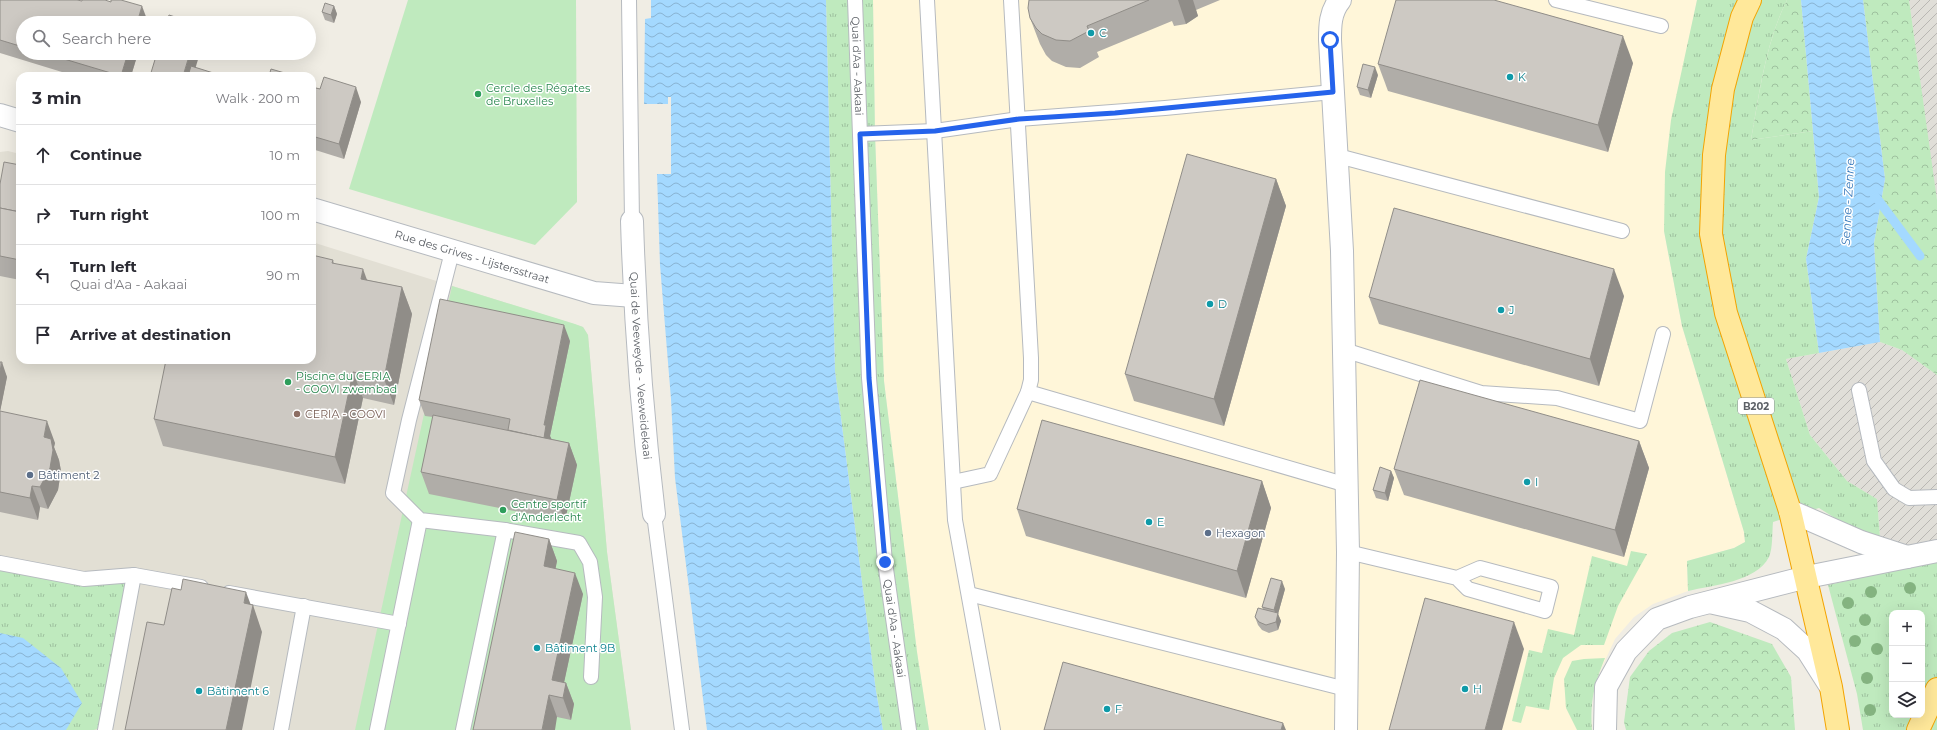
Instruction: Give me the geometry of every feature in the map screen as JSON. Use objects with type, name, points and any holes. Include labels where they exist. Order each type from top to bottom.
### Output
[{"type":"highway","name":"B202","points":[[1750,0],[1742,17],[1723,89],[1714,155],[1711,234],[1726,313],[1790,511],[1807,577],[1831,687],[1838,730]]},
{"type":"highway","points":[[1918,730],[1937,689]]},
{"type":"street","points":[[1340,0],[1336,5],[1330,22],[1338,156],[1344,350],[1348,552],[1346,730]]},
{"type":"street","points":[[0,116],[16,120]]},
{"type":"street","name":"Rue des Grives - Lijstersstraat","points":[[316,210],[452,252],[594,293],[634,296]]},
{"type":"street","name":"Quai de Veeweyde - Veeweidekaai","points":[[632,221],[634,296],[647,460],[654,514]]},
{"type":"street","points":[[1790,511],[1861,542],[1910,558]]},
{"type":"street","points":[[1605,730],[1606,687],[1626,651],[1657,619],[1690,607],[1807,577],[1910,558],[1937,551]]},
{"type":"street","points":[[1711,602],[1750,611],[1784,629],[1808,651],[1831,687]]},
{"type":"lane","name":"Quai de Veeweyde - Veeweidekaai","points":[[629,0],[632,221]]},
{"type":"lane","name":"Quai d'Aa - Aakaai","points":[[855,0],[869,378],[885,562],[909,730]]},
{"type":"lane","points":[[927,0],[955,520],[993,730]]},
{"type":"lane","points":[[953,482],[990,474],[1028,392],[1031,380],[1019,119],[1011,0]]},
{"type":"lane","points":[[1556,0],[1661,26]]},
{"type":"lane","points":[[860,134],[935,131],[1019,119],[1144,110],[1333,92]]},
{"type":"lane","points":[[1338,156],[1622,231]]},
{"type":"lane","points":[[452,252],[411,413],[393,493],[420,520],[505,530],[579,543],[590,562],[594,597],[591,677]]},
{"type":"lane","points":[[1344,350],[1481,393],[1557,398],[1640,421],[1662,334]]},
{"type":"lane","points":[[1859,390],[1874,461],[1894,489],[1909,498],[1937,498]]},
{"type":"lane","points":[[1028,392],[1347,485]]},
{"type":"lane","name":"Quai de Veeweyde - Veeweidekaai","points":[[654,514],[682,730]]},
{"type":"lane","points":[[377,730],[420,520]]},
{"type":"lane","points":[[463,730],[505,530]]},
{"type":"lane","points":[[1348,552],[1457,578],[1468,589],[1545,611],[1552,587],[1480,568],[1457,578]]},
{"type":"lane","points":[[0,562],[84,579],[134,575],[398,624]]},
{"type":"lane","points":[[105,730],[134,575]]},
{"type":"lane","points":[[968,594],[1346,689]]},
{"type":"lane","points":[[281,730],[304,606]]},
{"type":"shaded area","points":[[873,0],[1697,0],[1685,59],[1664,231],[1682,326],[1744,532],[1745,542],[1734,548],[1687,561],[1688,591],[1653,604],[1634,617],[1615,639],[1596,680],[1590,708],[1592,730],[929,730],[917,652],[884,381],[875,134]]},
{"type":"shaded area","points":[[1909,0],[1937,0],[1937,200],[1935,190]]},
{"type":"shaded area","name":"CERIA - COOVI","points":[[8,151],[16,153],[16,364],[316,364],[316,243],[583,327],[588,335],[607,552],[631,730],[0,730],[0,152]]},
{"type":"shaded area","points":[[1880,342],[1902,350],[1937,375],[1937,561],[1880,537],[1877,499],[1847,481],[1810,435],[1786,359]]},
{"type":"green space","name":"Cercle des Régates de Bruxelles","points":[[408,0],[576,0],[577,202],[535,245],[349,189]]},
{"type":"green space","points":[[826,0],[873,0],[875,134],[884,381],[917,652],[929,730],[883,730],[876,691],[835,371]]},
{"type":"green space","points":[[1697,0],[1787,0],[1768,50],[1751,140],[1813,131],[1819,197],[1806,259],[1819,353],[1786,359],[1810,435],[1847,481],[1877,499],[1880,537],[1849,527],[1819,508],[1773,522],[1772,545],[1769,557],[1763,565],[1754,572],[1733,581],[1688,591],[1687,561],[1734,548],[1745,542],[1744,532],[1682,326],[1664,231],[1665,172],[1671,120]]},
{"type":"green space","points":[[1787,0],[1801,0],[1813,131],[1751,140],[1768,50]]},
{"type":"green space","points":[[1863,0],[1909,0],[1937,200],[1937,375],[1902,350],[1880,342],[1874,243],[1885,179]]},
{"type":"green space","name":"Centre sportif d'Anderlecht","points":[[452,286],[575,324],[583,327],[588,335],[607,552],[631,730],[355,730]]},
{"type":"green space","points":[[1631,551],[1647,554],[1618,606],[1604,645],[1581,645],[1563,658],[1554,678],[1549,710],[1526,706],[1521,723],[1512,721],[1529,650],[1542,653],[1548,629],[1574,635],[1592,556],[1627,566]]},
{"type":"green space","points":[[0,559],[128,583],[102,727],[94,730],[0,730]]},
{"type":"green space","points":[[1937,561],[1937,730],[1863,730],[1857,694],[1828,585]]},
{"type":"green space","points":[[1710,622],[1772,644],[1791,677],[1795,730],[1626,730],[1624,722],[1630,677],[1649,651],[1672,633]]},
{"type":"green space","points":[[1605,658],[1598,677],[1592,702],[1592,730],[1577,730],[1566,708],[1564,679],[1572,661]]},
{"type":"water","points":[[651,0],[826,0],[835,371],[876,691],[883,730],[707,730],[675,478],[671,399],[660,265],[657,174],[671,174],[671,97],[668,97],[668,104],[644,104],[645,19],[651,18]]},
{"type":"water","name":"Senne - Zenne","points":[[1801,0],[1863,0],[1885,179],[1874,243],[1880,342],[1819,353],[1806,259],[1819,197]]},
{"type":"water","points":[[0,633],[23,638],[61,668],[82,703],[66,730],[0,730]]},
{"type":"building","points":[[0,0],[105,0],[111,2],[111,0],[121,0],[142,6],[139,16],[16,16],[16,45],[0,40]]},
{"type":"building","points":[[1029,0],[1149,0],[1087,26],[1089,31],[1070,41],[1056,40],[1042,34],[1036,28],[1030,18],[1028,8]]},
{"type":"building","name":"K","points":[[1396,0],[1494,0],[1623,36],[1598,125],[1378,64]]},
{"type":"building","points":[[325,3],[334,6],[331,15],[322,12]]},
{"type":"building","points":[[67,60],[126,60],[122,72],[108,72]]},
{"type":"building","points":[[155,60],[188,60],[184,72],[151,72]]},
{"type":"building","points":[[1363,64],[1375,67],[1368,90],[1357,87]]},
{"type":"building","points":[[191,66],[210,72],[189,72]]},
{"type":"building","points":[[271,69],[281,72],[270,72]]},
{"type":"building","points":[[324,77],[356,87],[339,144],[316,137],[316,88],[320,89]]},
{"type":"building","name":"D","points":[[1187,154],[1276,179],[1214,399],[1125,374]]},
{"type":"building","points":[[4,162],[16,164],[16,211],[0,208],[0,184]]},
{"type":"building","points":[[0,208],[16,211],[16,259],[0,256]]},
{"type":"building","name":"J","points":[[1394,208],[1614,269],[1590,359],[1369,297]]},
{"type":"building","name":"Piscine du CERIA - COOVI zwembad","points":[[316,256],[333,260],[332,263],[363,269],[361,279],[402,287],[384,379],[353,372],[335,457],[154,419],[165,364],[316,364]]},
{"type":"building","points":[[440,299],[564,325],[544,425],[546,425],[544,438],[508,430],[510,419],[419,400]]},
{"type":"building","name":"I","points":[[1420,380],[1639,441],[1615,530],[1394,469]]},
{"type":"building","name":"Bâtiment 2","points":[[0,411],[47,421],[44,437],[51,439],[53,450],[50,468],[40,487],[32,486],[30,498],[0,492]]},
{"type":"building","points":[[433,415],[569,443],[557,500],[421,472]]},
{"type":"building","name":"E","points":[[1042,420],[1262,481],[1237,571],[1017,509]]},
{"type":"building","points":[[1380,467],[1391,471],[1385,493],[1373,490]]},
{"type":"building","name":"Bâtiment 9B","points":[[515,532],[549,539],[544,566],[575,573],[552,680],[566,683],[563,698],[549,695],[542,730],[473,730]]},
{"type":"building","points":[[1271,578],[1282,581],[1274,610],[1262,607]]},
{"type":"building","name":"Bâtiment 6","points":[[183,579],[246,592],[244,603],[253,605],[226,730],[125,730],[147,622],[164,625],[172,588],[181,590]]},
{"type":"building","name":"H","points":[[1425,598],[1514,622],[1485,730],[1389,730]]},
{"type":"building","points":[[1258,608],[1278,613],[1276,622],[1266,625],[1259,622],[1255,617]]},
{"type":"building","points":[[1063,662],[1283,723],[1281,730],[1044,730]]},
{"type":"waterway","points":[[1873,193],[1920,256]]},
{"type":"place","name":"C","points":[[1091,33]]},
{"type":"place","name":"K","points":[[1510,77]]},
{"type":"place","name":"Cercle des Régates de Bruxelles","points":[[478,94]]},
{"type":"place","name":"D","points":[[1210,304]]},
{"type":"place","name":"J","points":[[1501,310]]},
{"type":"place","name":"Piscine du CERIA - COOVI zwembad","points":[[288,382]]},
{"type":"place","name":"CERIA - COOVI","points":[[297,414]]},
{"type":"place","name":"Bâtiment 2","points":[[30,475]]},
{"type":"place","name":"I","points":[[1527,482]]},
{"type":"place","name":"Centre sportif d'Anderlecht","points":[[503,510]]},
{"type":"place","name":"E","points":[[1149,522]]},
{"type":"place","name":"Hexagon","points":[[1208,533]]},
{"type":"place","name":"Bâtiment 9B","points":[[537,648]]},
{"type":"place","name":"H","points":[[1465,689]]},
{"type":"place","name":"Bâtiment 6","points":[[199,691]]},
{"type":"place","name":"F","points":[[1107,709]]},
{"type":"route","points":[[885,562],[869,378],[860,134],[935,131],[1019,119],[1115,113],[1333,92],[1330,40]]}]
